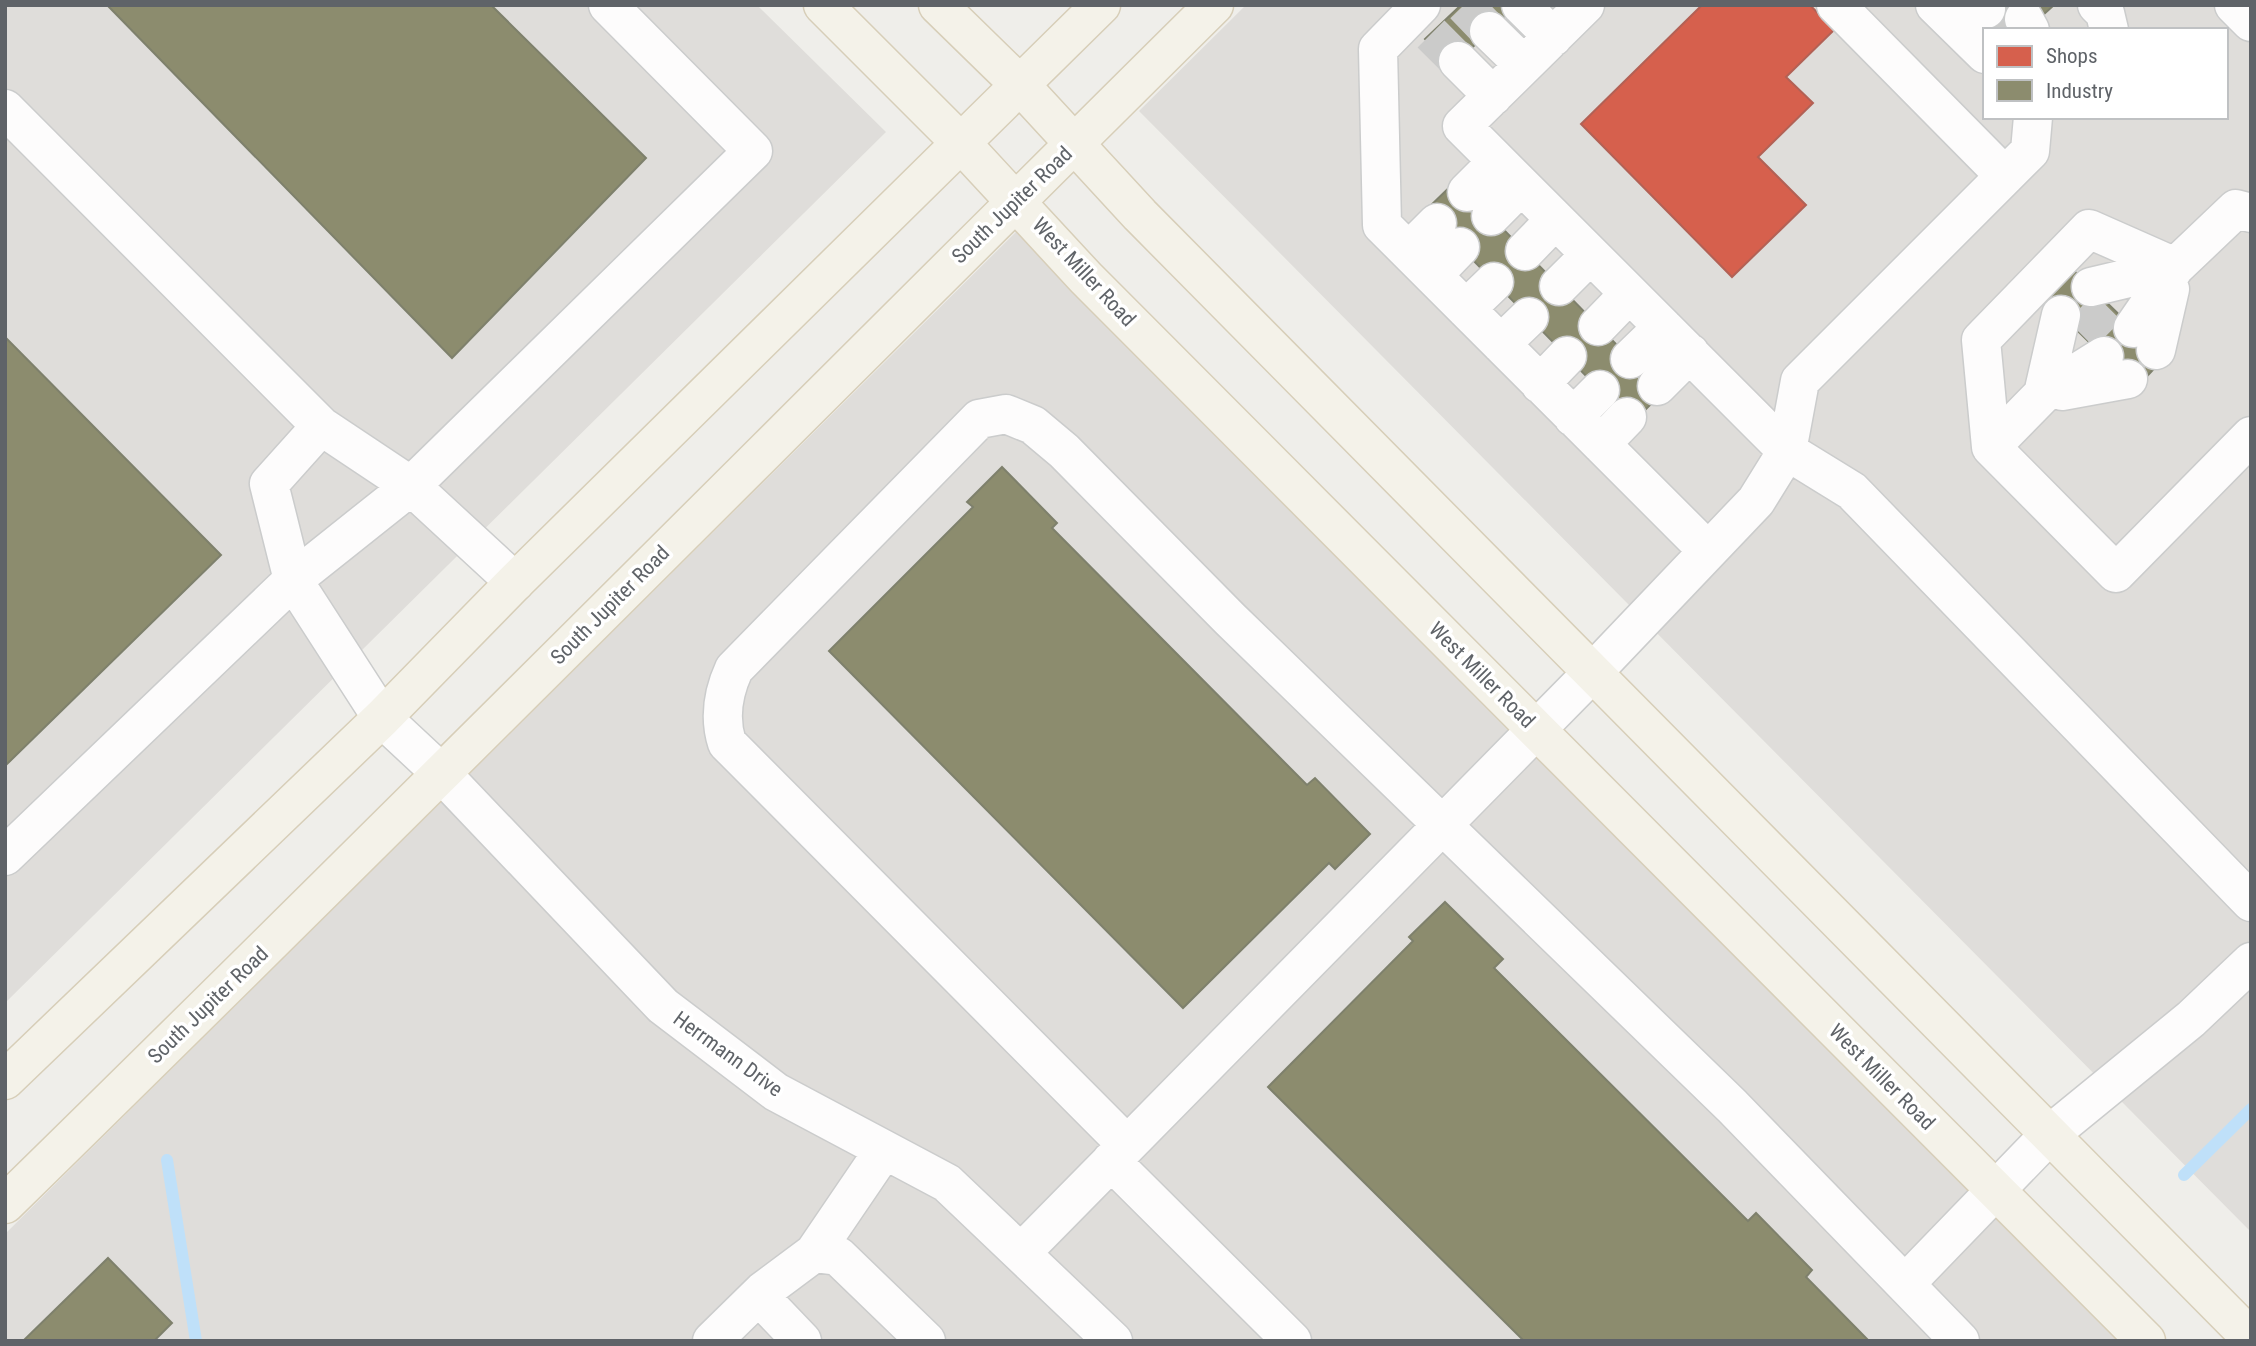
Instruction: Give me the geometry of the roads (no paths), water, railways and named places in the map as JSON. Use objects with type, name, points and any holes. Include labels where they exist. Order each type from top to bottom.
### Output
[{"type":"main road","name":"West Miller Road","points":[[823,5],[1016,200],[1086,278],[2146,1341]]},
{"type":"main road","points":[[938,5],[1021,86],[1140,215],[2251,1338]]},
{"type":"main road","points":[[5,1080],[382,718],[515,582],[1101,5]]},
{"type":"main road","name":"South Jupiter Road","points":[[5,1205],[259,956],[1214,5]]},
{"type":"street","points":[[5,856],[293,580],[411,486],[753,151],[608,5]]},
{"type":"street","points":[[1521,5],[1553,37]]},
{"type":"street","points":[[1585,5],[1462,127],[1787,451],[1852,491],[2251,902]]},
{"type":"street","points":[[1836,5],[2006,176]]},
{"type":"street","points":[[1935,5],[1983,52]]},
{"type":"street","points":[[2097,5],[2105,13],[2109,28]]},
{"type":"street","points":[[2234,5],[2251,22]]},
{"type":"street","points":[[1421,18],[1378,49],[1382,225],[1707,551]]},
{"type":"street","points":[[1489,31],[1524,65]]},
{"type":"street","points":[[1458,61],[1493,96]]},
{"type":"street","points":[[5,109],[321,426],[411,486],[515,582]]},
{"type":"street","points":[[1021,1253],[1593,672],[1756,501],[1787,451],[1800,381],[2031,151],[2033,119]]},
{"type":"street","points":[[1479,204],[1509,174]]},
{"type":"street","points":[[2175,267],[2122,318],[2236,208],[2251,213]]},
{"type":"street","points":[[1525,251],[1555,220]]},
{"type":"street","points":[[2175,267],[2089,229],[1981,340],[1991,447],[2116,573],[2251,436]]},
{"type":"street","points":[[1421,263],[1448,235]]},
{"type":"street","points":[[1559,286],[1590,255]]},
{"type":"street","points":[[1466,309],[1494,282]]},
{"type":"street","points":[[1598,326],[1629,294]]},
{"type":"street","points":[[1502,344],[1529,317]]},
{"type":"street","points":[[1630,359],[1663,327]]},
{"type":"street","points":[[1991,447],[2093,346],[2043,394]]},
{"type":"street","points":[[1657,386],[1689,353]]},
{"type":"street","points":[[1541,384],[1567,356]]},
{"type":"street","points":[[1573,417],[1600,390]]},
{"type":"street","points":[[1292,1341],[1119,1153],[727,743],[721,725],[725,688],[734,669],[979,419],[1006,414],[1033,425],[1100,486],[1230,619],[1732,1106],[1960,1341]]},
{"type":"street","points":[[1601,444],[1627,417]]},
{"type":"street","name":"Herrmann Drive","points":[[321,426],[269,484],[293,580],[382,718],[441,773],[663,1006],[776,1092],[947,1183],[1113,1341]]},
{"type":"street","points":[[1905,1284],[2049,1135],[2191,1019],[2251,962]]},
{"type":"street","points":[[712,1341],[759,1296],[814,1253],[884,1150]]},
{"type":"street","points":[[814,1253],[838,1256],[926,1341]]},
{"type":"street","points":[[759,1296],[802,1341]]},
{"type":"waterway","points":[[2184,1175],[2251,1109]]},
{"type":"waterway","points":[[167,1160],[196,1341]]},
{"type":"tunnel","points":[[1464,5],[1489,31]]},
{"type":"tunnel","points":[[1986,9],[2003,28]]},
{"type":"tunnel","points":[[1431,34],[1458,61]]},
{"type":"tunnel","points":[[2081,334],[2109,306]]}]
